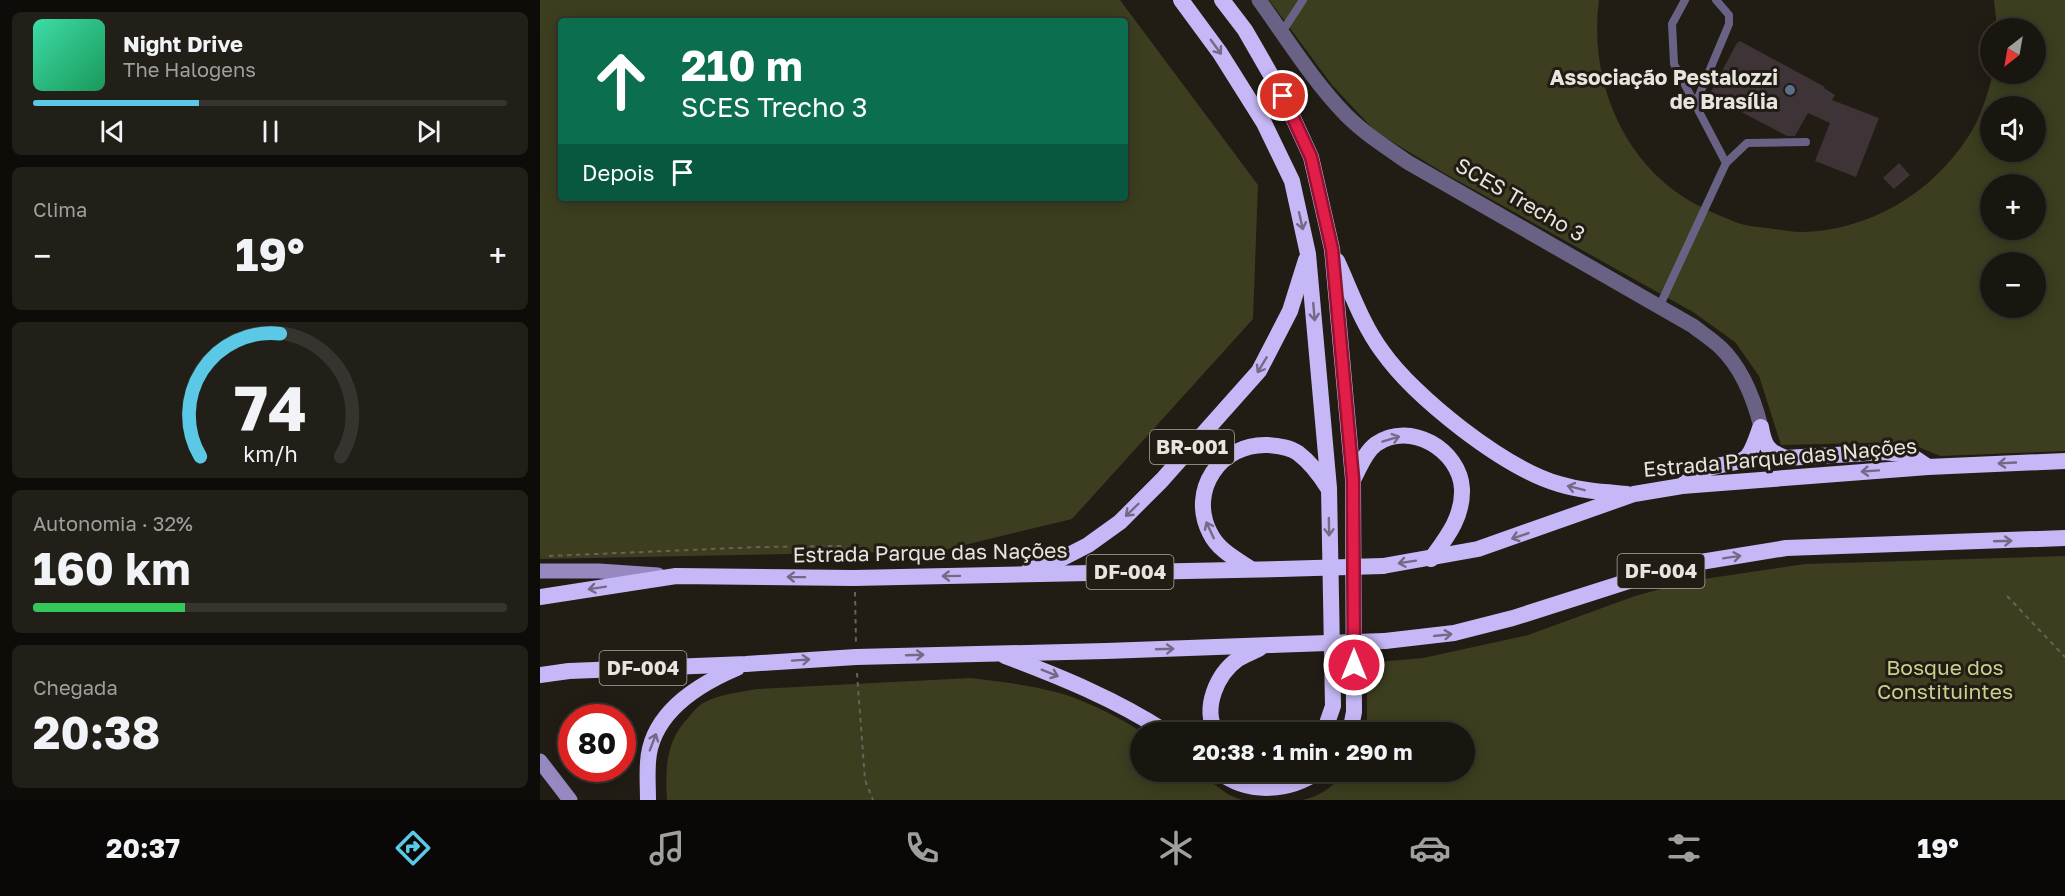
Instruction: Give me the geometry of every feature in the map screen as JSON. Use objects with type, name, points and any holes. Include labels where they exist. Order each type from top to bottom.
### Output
[{"type":"highway","points":[[1181,0],[1220,53],[1264,123],[1292,181],[1308,254],[1329,489],[1333,706],[1327,722]]},
{"type":"highway","points":[[1222,0],[1245,30],[1283,96],[1311,157],[1332,249],[1353,479],[1354,712],[1352,722]]},
{"type":"highway","points":[[1332,249],[1362,318],[1381,350],[1402,377],[1437,408],[1481,442],[1520,467],[1548,480],[1590,492],[1634,494]]},
{"type":"highway","name":"BR-001","points":[[1009,576],[1057,561],[1088,545],[1120,522],[1162,480],[1259,371],[1290,310],[1308,254]]},
{"type":"highway","points":[[1761,427],[1765,446],[1776,455],[1786,458],[1884,452],[1910,455],[1928,467]]},
{"type":"highway","points":[[1682,486],[1706,469],[1738,463],[1750,456],[1761,427]]},
{"type":"highway","points":[[1353,479],[1365,456],[1377,444],[1397,435],[1417,437],[1433,444],[1448,455],[1458,469],[1462,489],[1459,514],[1451,532],[1431,559]]},
{"type":"highway","name":"BR-001","points":[[1251,569],[1225,552],[1210,534],[1202,509],[1204,487],[1218,465],[1235,451],[1255,445],[1280,446],[1297,452],[1317,470],[1329,489]]},
{"type":"highway","name":"Estrada Parque das Nações","points":[[540,597],[676,576],[854,578],[1009,576],[1383,566],[1431,559],[1488,546],[1634,494],[1682,486],[1928,467],[2065,461]]},
{"type":"highway","name":"DF-004","points":[[540,675],[569,670],[746,664],[856,657],[1385,641],[1454,633],[1513,618],[1676,566],[1786,548],[2065,538]]},
{"type":"highway","points":[[1213,722],[1210,708],[1214,690],[1226,671],[1238,659],[1269,645]]},
{"type":"highway","points":[[996,653],[1093,690],[1150,722]]},
{"type":"highway","points":[[648,800],[648,762],[651,747],[671,709],[710,679],[746,664]]},
{"type":"highway","points":[[1240,782],[1272,789],[1300,782]]},
{"type":"main road","points":[[540,572],[599,570],[676,576]]},
{"type":"main road","points":[[540,761],[570,800]]},
{"type":"street","name":"SCES Trecho 3","points":[[1259,0],[1319,83],[1346,115],[1372,138],[1409,163],[1660,305],[1694,326],[1721,348],[1743,379],[1756,407],[1761,427]]},
{"type":"lane","points":[[1282,32],[1303,0]]},
{"type":"lane","points":[[1685,0],[1672,24],[1674,64],[1726,164]]},
{"type":"lane","points":[[1695,105],[1729,24],[1729,15],[1716,0]]},
{"type":"lane","points":[[1660,305],[1726,164],[1747,143],[1806,142]]},
{"type":"path","points":[[540,556],[842,546],[852,558],[865,780],[873,800]]},
{"type":"path","points":[[2007,596],[2065,657]]},
{"type":"green space","points":[[540,0],[1120,0],[1258,185],[1253,319],[1072,519],[940,551],[540,559]]},
{"type":"green space","points":[[1269,0],[1599,0],[1597,28],[1604,85],[1626,137],[1642,160],[1662,181],[1697,205],[1742,224],[1798,232],[1826,230],[1851,225],[1874,216],[1917,191],[1953,157],[1973,130],[1980,114],[1980,162],[2046,162],[2046,96],[1986,96],[1990,84],[2046,84],[2046,18],[1996,18],[1994,0],[2065,0],[2065,451],[1940,456],[1907,442],[1781,445],[1759,376],[1735,342],[1693,312],[1444,173],[1376,132],[1332,85]]},
{"type":"green space","name":"Bosque dos Constituintes","points":[[2065,556],[2065,800],[1302,800],[1327,790],[1336,782],[1475,782],[1475,722],[1367,722],[1367,663],[1423,658],[1528,635],[1635,596],[1690,581],[1805,564]]},
{"type":"green space","points":[[971,678],[1040,688],[1094,706],[1130,725],[1130,782],[1211,782],[1229,795],[1242,800],[667,800],[666,777],[669,755],[671,745],[681,726],[697,707],[709,700],[758,689]]},
{"type":"building","name":"Associação Pestalozzi de Brasília","points":[[1740,41],[1825,87],[1835,95],[1832,100],[1879,118],[1856,177],[1815,161],[1830,123],[1808,113],[1795,136],[1787,136],[1709,95]]},
{"type":"building","points":[[1899,163],[1910,175],[1894,189],[1883,178]]},
{"type":"place","name":"Associação Pestalozzi de Brasília","points":[[1790,90]]},
{"type":"route","points":[[1283,96],[1311,157],[1332,249],[1353,479],[1354,665]]}]
